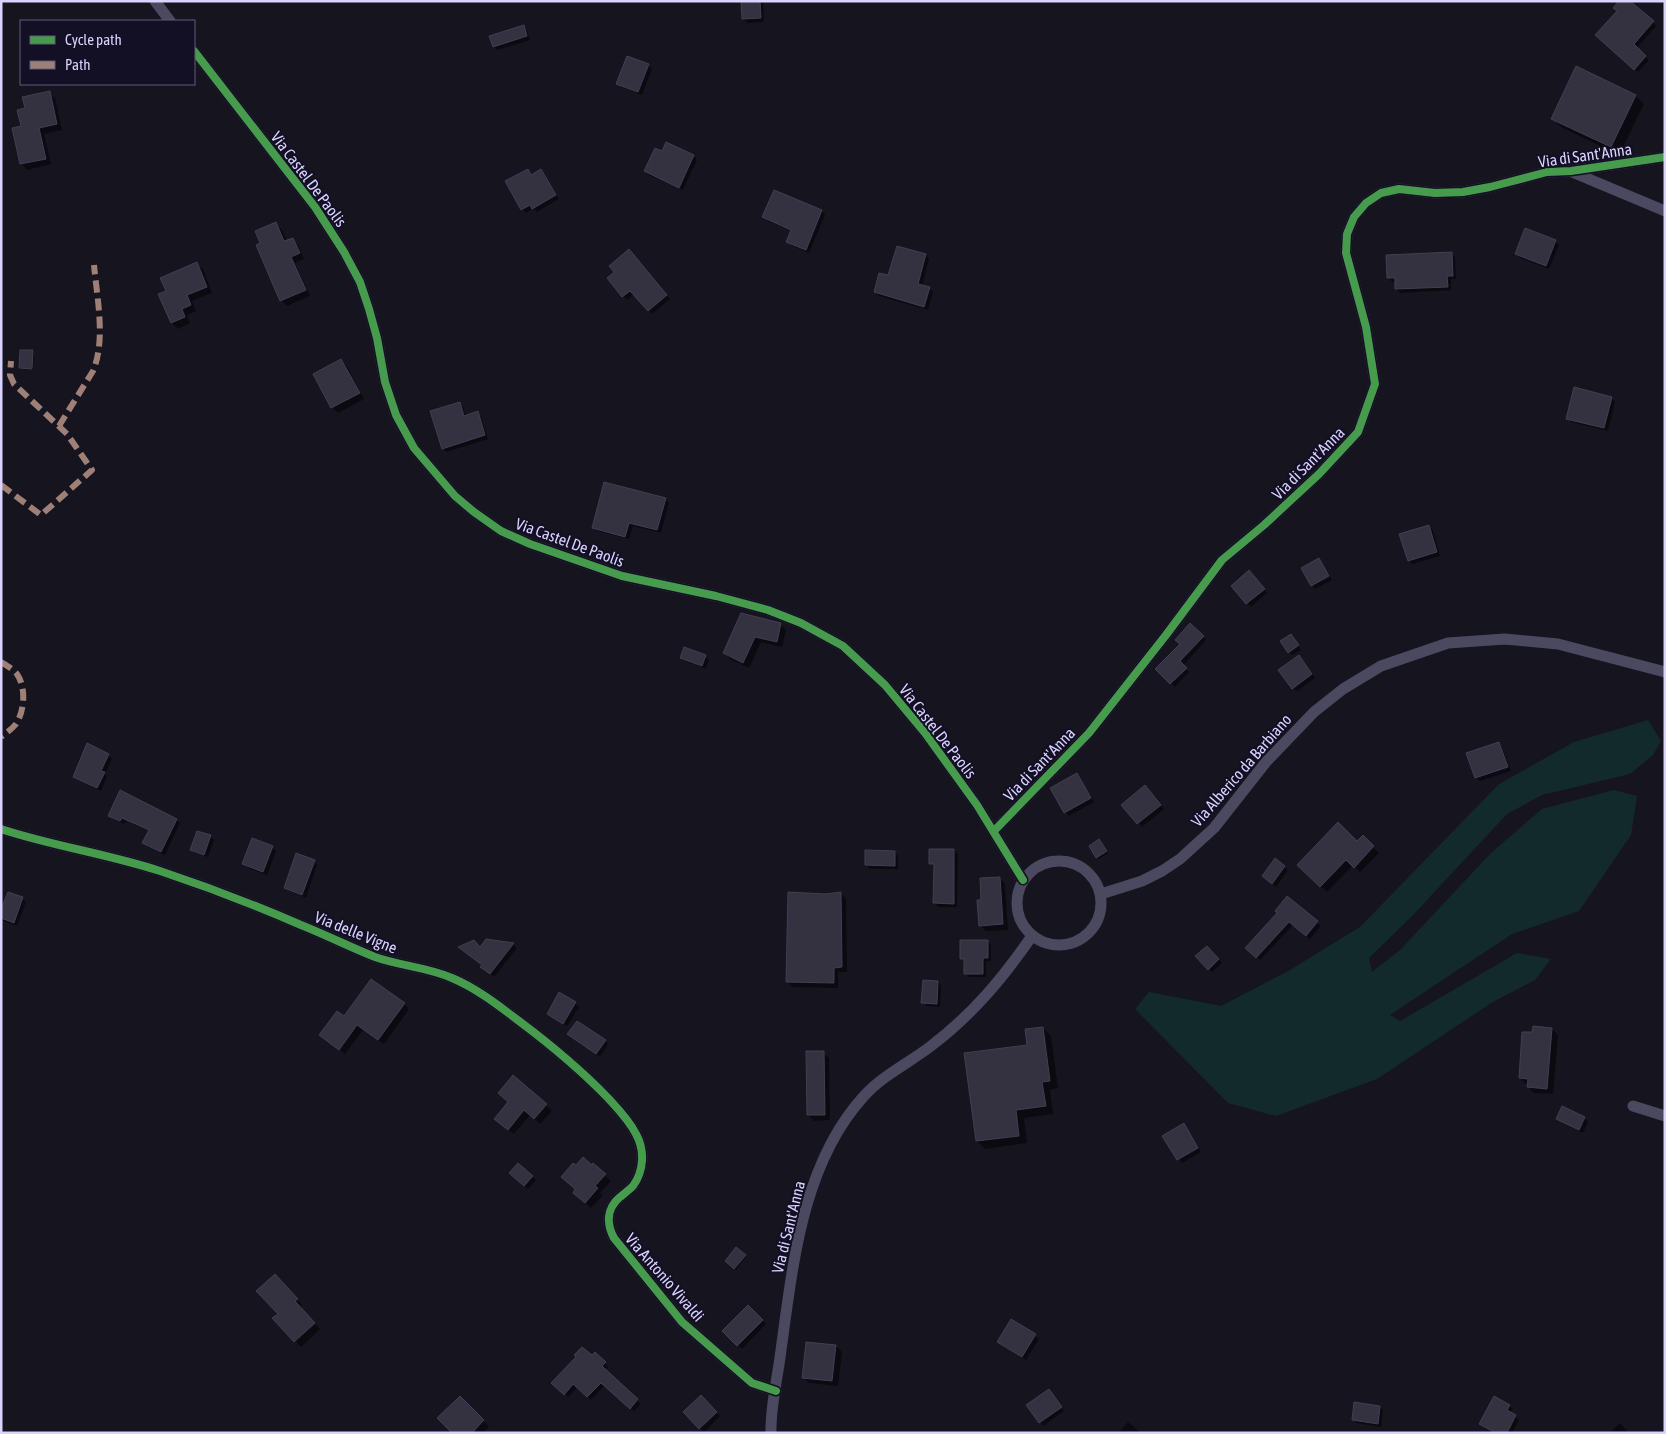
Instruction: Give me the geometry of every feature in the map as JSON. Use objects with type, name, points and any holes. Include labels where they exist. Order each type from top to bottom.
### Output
[{"type":"street","points":[[155,1],[169,20]]},
{"type":"street","name":"Via Castel De Paolis","points":[[195,52],[315,207],[344,252],[360,282],[369,309],[377,338],[385,382],[396,415],[414,448],[455,496],[501,531],[530,544],[622,576],[768,610],[801,623],[843,646],[865,665],[906,709],[978,805],[1023,880]]},
{"type":"street","name":"Via di Sant'Anna","points":[[994,831],[1089,733],[1222,560],[1264,525],[1319,474],[1358,432],[1375,384],[1366,327],[1346,253],[1347,234],[1354,217],[1366,203],[1381,193],[1399,189],[1435,193],[1463,192],[1547,172],[1571,171],[1665,157]]},
{"type":"street","points":[[1571,171],[1665,211]]},
{"type":"street","name":"Via Alberico da Barbiano","points":[[1101,894],[1142,881],[1180,859],[1214,828],[1266,762],[1314,712],[1343,689],[1381,666],[1448,643],[1505,639],[1558,644],[1665,672]]},
{"type":"street","name":"Via delle Vigne","points":[[1,829],[40,841],[160,871],[220,892],[374,956],[453,978],[503,1009],[552,1046],[586,1075],[629,1122],[638,1136],[642,1152]]},
{"type":"street","points":[[1059,860],[1074,862],[1096,880],[1101,894],[1102,907],[1099,920],[1092,931],[1082,939],[1070,944],[1056,945],[1032,936],[1018,916],[1018,891],[1023,880],[1032,870],[1045,863],[1059,860]]},
{"type":"street","name":"Via di Sant'Anna","points":[[770,1433],[790,1289],[805,1214],[817,1176],[836,1134],[865,1094],[887,1075],[943,1037],[981,1002],[1005,975],[1032,936]]},
{"type":"street","points":[[1633,1106],[1665,1116]]},
{"type":"street","name":"Via Antonio Vivaldi","points":[[642,1152],[637,1179],[629,1190],[614,1202],[609,1213],[608,1225],[614,1238],[682,1322],[752,1382],[776,1391]]},
{"type":"green space","points":[[1648,720],[1661,741],[1653,755],[1630,774],[1542,795],[1507,814],[1413,915],[1369,958],[1372,972],[1400,950],[1491,853],[1542,809],[1614,790],[1637,796],[1631,835],[1579,911],[1512,934],[1390,1015],[1400,1021],[1517,953],[1551,959],[1535,980],[1491,1003],[1377,1079],[1276,1116],[1228,1103],[1135,1009],[1149,992],[1221,1006],[1290,970],[1360,927],[1499,784],[1574,742]]},
{"type":"building","points":[[741,1],[760,1],[761,18],[742,19]]},
{"type":"building","points":[[1619,1],[1630,1],[1654,21],[1634,44],[1646,56],[1634,70],[1595,35],[1617,11],[1613,8]]},
{"type":"building","points":[[524,25],[527,36],[493,47],[489,36]]},
{"type":"building","points":[[627,56],[649,64],[638,92],[616,84]]},
{"type":"building","points":[[1576,66],[1636,95],[1611,147],[1551,119]]},
{"type":"building","points":[[50,91],[57,124],[39,128],[46,159],[20,164],[12,128],[21,126],[17,110],[25,108],[22,97]]},
{"type":"building","points":[[666,142],[694,155],[679,188],[644,171],[655,148],[662,151]]},
{"type":"building","points":[[528,169],[531,175],[541,169],[556,195],[532,209],[530,205],[521,210],[505,181]]},
{"type":"building","points":[[774,190],[822,210],[806,250],[786,242],[791,230],[762,217]]},
{"type":"building","points":[[276,222],[284,241],[293,238],[300,253],[291,257],[306,290],[280,301],[256,245],[260,243],[255,231]]},
{"type":"building","points":[[1525,228],[1556,240],[1546,266],[1515,254]]},
{"type":"building","points":[[897,246],[926,254],[918,284],[930,287],[924,307],[874,292],[879,273],[888,275]]},
{"type":"building","points":[[629,249],[667,295],[648,311],[630,291],[622,297],[607,278],[614,272],[609,266]]},
{"type":"building","points":[[1452,252],[1453,276],[1447,276],[1448,287],[1395,289],[1395,278],[1387,278],[1386,255]]},
{"type":"building","points":[[197,262],[207,287],[187,295],[191,305],[182,309],[185,317],[171,323],[158,294],[166,291],[160,278]]},
{"type":"building","points":[[20,350],[33,350],[32,369],[19,368]]},
{"type":"building","points":[[341,359],[360,393],[331,408],[313,374]]},
{"type":"building","points":[[1574,387],[1612,397],[1604,428],[1566,419]]},
{"type":"building","points":[[460,402],[464,416],[478,411],[485,435],[442,449],[430,411]]},
{"type":"building","points":[[604,482],[666,498],[657,530],[629,523],[625,537],[592,528]]},
{"type":"building","points":[[1429,525],[1437,552],[1408,561],[1399,534]]},
{"type":"building","points":[[1319,558],[1329,576],[1311,586],[1301,568]]},
{"type":"building","points":[[1249,570],[1265,589],[1246,604],[1231,586]]},
{"type":"building","points":[[741,613],[781,623],[777,642],[755,637],[743,663],[723,653]]},
{"type":"building","points":[[1190,623],[1204,636],[1180,661],[1187,668],[1170,684],[1155,669],[1180,644],[1175,640]]},
{"type":"building","points":[[1291,634],[1299,645],[1288,653],[1280,641]]},
{"type":"building","points":[[684,647],[706,655],[702,666],[680,658]]},
{"type":"building","points":[[1299,655],[1312,674],[1292,689],[1278,670]]},
{"type":"building","points":[[1499,742],[1508,767],[1475,778],[1466,753]]},
{"type":"building","points":[[87,743],[109,754],[101,771],[105,772],[97,788],[73,777]]},
{"type":"building","points":[[1077,773],[1091,798],[1064,813],[1050,788]]},
{"type":"building","points":[[1145,785],[1161,805],[1137,824],[1121,805]]},
{"type":"building","points":[[120,790],[177,819],[161,852],[142,843],[149,830],[122,818],[120,821],[108,816]]},
{"type":"building","points":[[1338,822],[1357,841],[1363,835],[1374,846],[1354,868],[1346,860],[1320,887],[1297,865]]},
{"type":"building","points":[[197,831],[211,835],[204,855],[190,850]]},
{"type":"building","points":[[252,838],[273,846],[263,872],[242,864]]},
{"type":"building","points":[[1099,839],[1107,851],[1096,858],[1089,846]]},
{"type":"building","points":[[929,849],[954,849],[954,904],[933,903],[934,864],[929,864]]},
{"type":"building","points":[[865,850],[895,851],[895,866],[865,865]]},
{"type":"building","points":[[296,853],[315,860],[302,895],[284,888]]},
{"type":"building","points":[[1275,858],[1285,866],[1272,884],[1262,876]]},
{"type":"building","points":[[1000,877],[1003,924],[979,926],[977,900],[981,900],[980,878]]},
{"type":"building","points":[[8,892],[23,897],[14,923],[1,918],[1,909]]},
{"type":"building","points":[[788,892],[825,894],[841,892],[842,967],[834,968],[834,983],[786,982]]},
{"type":"building","points":[[1287,896],[1318,921],[1306,936],[1289,922],[1256,958],[1245,948],[1277,913],[1275,911]]},
{"type":"building","points":[[486,939],[514,943],[490,974],[480,967],[482,965],[458,947],[474,940],[480,947]]},
{"type":"building","points":[[960,940],[988,940],[988,958],[983,958],[983,974],[964,974],[964,959],[960,959]]},
{"type":"building","points":[[1207,946],[1219,959],[1208,970],[1195,956]]},
{"type":"building","points":[[371,979],[405,1003],[378,1040],[357,1025],[339,1050],[319,1035],[337,1011],[344,1016]]},
{"type":"building","points":[[923,980],[938,981],[937,1004],[921,1003]]},
{"type":"building","points":[[559,992],[576,1002],[563,1024],[547,1014]]},
{"type":"building","points":[[577,1021],[606,1040],[596,1054],[567,1034]]},
{"type":"building","points":[[1533,1026],[1552,1028],[1547,1089],[1527,1087],[1528,1079],[1519,1078],[1522,1032],[1532,1032]]},
{"type":"building","points":[[1043,1027],[1050,1081],[1042,1082],[1046,1106],[1016,1110],[1019,1136],[976,1141],[964,1053],[1027,1045],[1025,1029]]},
{"type":"building","points":[[806,1051],[824,1051],[825,1115],[807,1115]]},
{"type":"building","points":[[513,1075],[547,1104],[534,1119],[524,1110],[508,1130],[494,1119],[508,1102],[498,1093]]},
{"type":"building","points":[[1562,1106],[1585,1117],[1579,1130],[1556,1119]]},
{"type":"building","points":[[1184,1123],[1198,1148],[1177,1160],[1162,1136]]},
{"type":"building","points":[[583,1157],[606,1174],[595,1186],[598,1188],[585,1203],[573,1193],[575,1189],[561,1177],[573,1163],[576,1165]]},
{"type":"building","points":[[518,1163],[533,1176],[524,1186],[509,1173]]},
{"type":"building","points":[[736,1247],[746,1255],[734,1269],[725,1261]]},
{"type":"building","points":[[275,1274],[298,1299],[295,1301],[315,1323],[294,1342],[272,1318],[278,1314],[256,1291]]},
{"type":"building","points":[[748,1305],[763,1320],[737,1346],[722,1331]]},
{"type":"building","points":[[1011,1319],[1036,1334],[1022,1357],[997,1342]]},
{"type":"building","points":[[806,1342],[836,1345],[832,1381],[802,1378]]},
{"type":"building","points":[[582,1347],[592,1355],[595,1352],[606,1362],[602,1366],[638,1399],[630,1409],[601,1383],[587,1397],[573,1384],[564,1395],[551,1383],[576,1357],[574,1355]]},
{"type":"building","points":[[1049,1389],[1062,1407],[1039,1423],[1026,1405]]},
{"type":"building","points":[[701,1395],[717,1412],[699,1429],[683,1412]]},
{"type":"building","points":[[460,1396],[484,1420],[472,1433],[452,1433],[437,1418]]},
{"type":"building","points":[[1494,1396],[1510,1405],[1507,1410],[1516,1415],[1507,1433],[1496,1433],[1479,1424]]},
{"type":"building","points":[[1354,1402],[1380,1406],[1378,1424],[1352,1420]]},
{"type":"marked path","points":[[59,426],[93,371],[97,359],[100,319],[94,265]]},
{"type":"marked path","points":[[1,485],[41,515],[92,470],[67,434],[14,384],[10,375],[11,361]]},
{"type":"marked path","points":[[1,662],[17,674],[23,692],[23,705],[19,718],[16,724],[1,737]]},
{"type":"cycle path","points":[[195,52],[315,207],[344,252],[360,282],[369,309],[377,338],[385,382],[396,415],[414,448],[455,496],[501,531],[530,544],[622,576],[716,596],[768,610],[801,623],[843,646],[885,685],[925,733],[977,805],[1023,880]]},
{"type":"cycle path","points":[[994,831],[1089,733],[1222,560],[1264,525],[1319,474],[1358,432],[1375,384],[1366,327],[1346,253],[1347,234],[1354,217],[1366,203],[1381,193],[1399,189],[1435,193],[1463,192],[1547,172],[1571,171],[1665,157]]},
{"type":"cycle path","points":[[1,829],[140,865],[196,883],[266,910],[375,957],[433,971],[452,978],[495,1003],[587,1077],[608,1098],[636,1134],[641,1147],[641,1167],[633,1186],[616,1201],[610,1211],[609,1221],[614,1238],[682,1322],[752,1383],[776,1391]]}]
